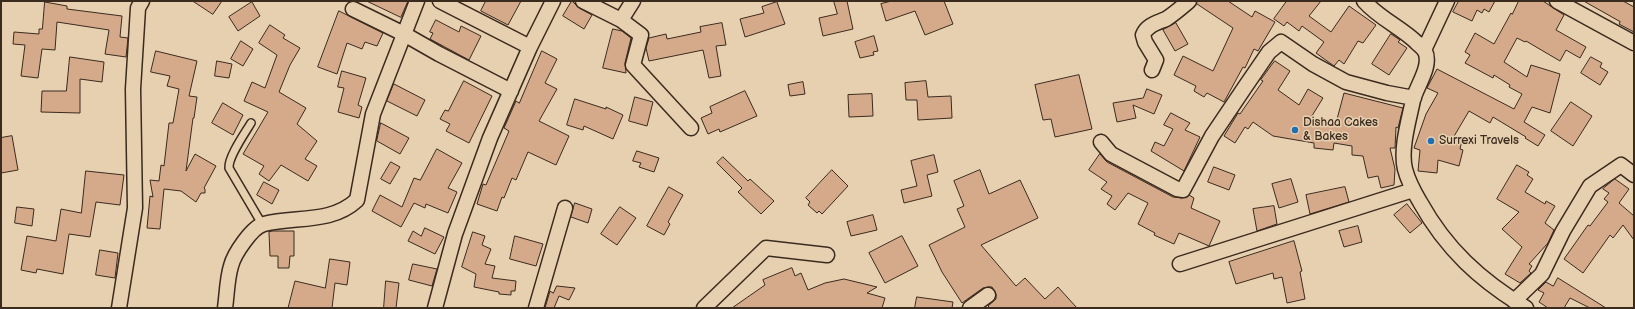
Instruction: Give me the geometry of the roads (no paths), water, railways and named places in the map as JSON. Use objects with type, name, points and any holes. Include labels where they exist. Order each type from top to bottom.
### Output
[{"type":"street","points":[[118,308],[135,208],[133,89],[138,8],[142,1]]},
{"type":"street","points":[[225,308],[231,265],[242,243],[262,224],[326,217],[350,207],[357,200],[372,114],[417,1]]},
{"type":"street","points":[[440,1],[530,47]]},
{"type":"street","points":[[435,308],[455,234],[490,138],[530,47],[553,1]]},
{"type":"street","points":[[583,1],[621,20],[641,35],[633,65],[690,128]]},
{"type":"street","points":[[621,20],[632,1]]},
{"type":"street","points":[[1152,70],[1156,60],[1145,42],[1143,35],[1144,31],[1148,27],[1166,18],[1189,1]]},
{"type":"street","points":[[1364,1],[1370,8],[1396,26],[1424,50],[1426,66],[1414,98],[1403,154],[1405,168],[1413,190],[1431,222],[1459,257],[1492,286],[1520,304],[1542,274],[1563,231],[1590,186],[1621,165],[1634,175]]},
{"type":"street","points":[[1424,50],[1447,1]]},
{"type":"street","points":[[1557,1],[1634,43]]},
{"type":"street","points":[[353,9],[404,34],[511,91]]},
{"type":"street","points":[[1101,142],[1111,154],[1177,189],[1183,190],[1212,136],[1269,52],[1281,42],[1313,64],[1346,82],[1387,93],[1414,98]]},
{"type":"street","points":[[1180,264],[1413,190]]},
{"type":"street","points":[[536,308],[565,208]]},
{"type":"street","points":[[704,308],[766,248],[827,255]]},
{"type":"street","points":[[970,308],[988,295]]},
{"type":"lane","points":[[251,123],[233,155],[229,168],[262,224]]},
{"type":"place","name":"Dishaa Cakes & Bakes","points":[[1295,130]]},
{"type":"place","name":"Surrexi Travels","points":[[1431,141]]}]
